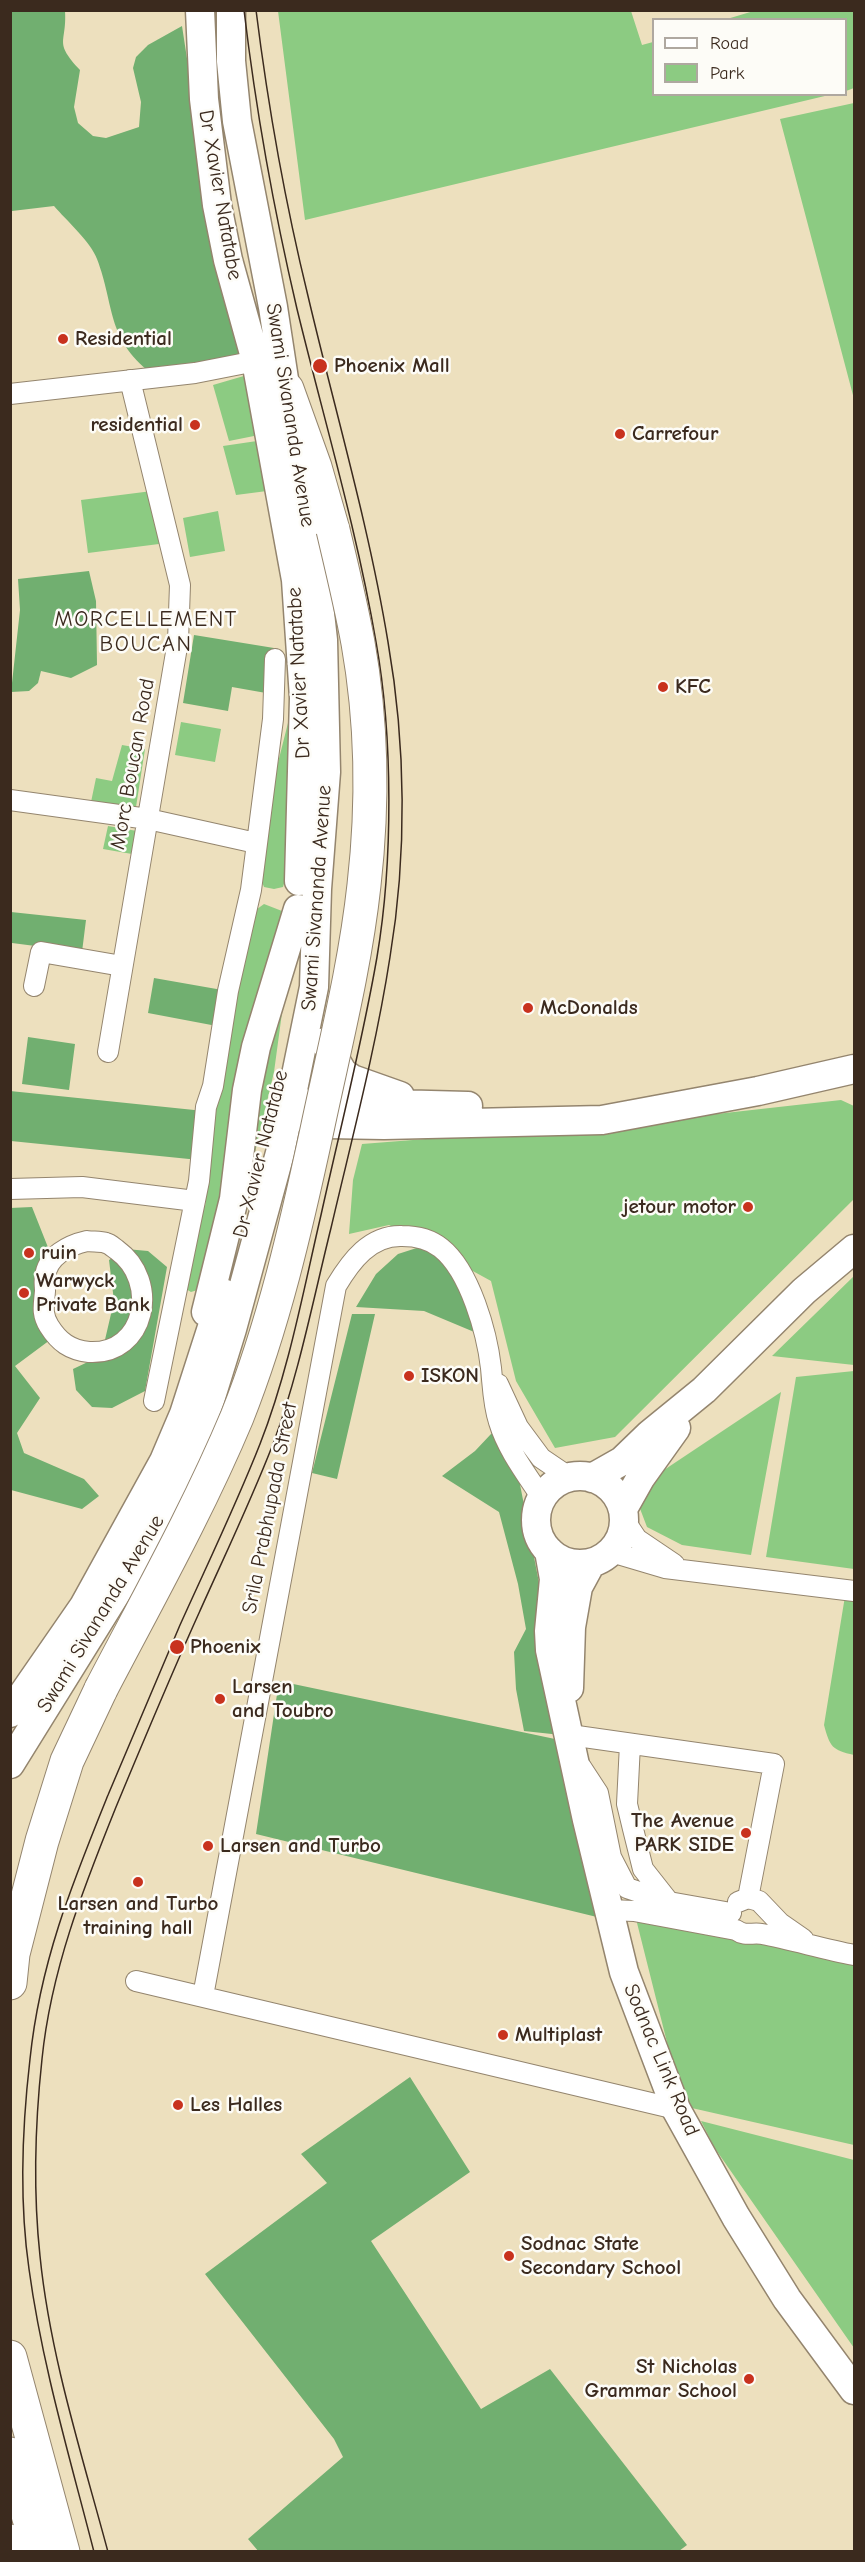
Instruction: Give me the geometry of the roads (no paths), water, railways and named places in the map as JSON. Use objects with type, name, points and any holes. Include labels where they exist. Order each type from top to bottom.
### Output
[{"type":"highway","points":[[10,1983],[13,1954],[42,1841],[67,1761],[198,1502],[238,1413],[287,1263],[354,955],[364,885],[369,824],[369,766],[365,700],[358,644],[333,530],[315,467],[287,389]]},
{"type":"highway","points":[[10,2358],[63,2552]]},
{"type":"highway","points":[[10,2454],[39,2552]]},
{"type":"highway","points":[[10,2541],[13,2552]]},
{"type":"main road","name":"Dr Xavier Natatabe","points":[[10,1713],[84,1606],[164,1461],[184,1413],[280,1118],[281,1078],[296,986],[304,752],[303,653],[296,580],[256,361],[228,260],[215,194],[204,99],[200,10]]},
{"type":"main road","name":"Swami Sivananda Avenue","points":[[10,1764],[69,1674],[149,1540],[188,1458],[210,1400],[232,1329],[268,1196],[280,1118],[314,987],[317,889],[326,772],[323,640],[313,550],[298,471],[287,389],[237,121],[231,61],[231,10]]},
{"type":"main road","points":[[184,1413],[234,1199],[247,1090],[256,1047],[298,909]]},
{"type":"main road","points":[[314,987],[324,1040],[344,1073],[352,1079],[392,1092],[414,1103]]},
{"type":"main road","points":[[280,1118],[316,1102],[513,1106],[601,1100],[729,1077],[855,1049]]},
{"type":"main road","points":[[280,1118],[311,1120],[327,1124],[384,1125],[602,1120],[758,1091],[855,1069]]},
{"type":"main road","points":[[758,1091],[834,1083],[855,1085]]},
{"type":"main road","points":[[268,1196],[292,1158],[304,1148],[321,1140],[352,1136],[384,1125]]},
{"type":"main road","points":[[704,1390],[641,1476],[624,1515],[619,1543],[601,1557],[568,1563],[549,1551],[537,1531],[538,1508],[542,1498],[559,1482],[581,1478],[622,1461],[704,1390],[804,1291],[853,1250]]},
{"type":"main road","points":[[581,1478],[612,1490],[624,1515]]},
{"type":"main road","name":"Sodnac Link Road","points":[[549,1551],[554,1580],[549,1631],[550,1650],[624,1972],[676,2109],[736,2217],[787,2299],[855,2390]]},
{"type":"main road","name":"Sodnac Link Road","points":[[571,1740],[571,1627],[578,1587],[601,1557]]},
{"type":"street","points":[[10,394],[195,373],[256,361]]},
{"type":"street","name":"Morc Boucan Road","points":[[108,1052],[178,641],[180,585],[130,380]]},
{"type":"street","points":[[154,1401],[195,1201],[202,1161],[206,1107],[213,1086],[228,991],[251,890],[273,718],[275,659]]},
{"type":"street","points":[[10,800],[148,819],[256,843]]},
{"type":"street","points":[[34,986],[41,952],[122,966]]},
{"type":"street","points":[[10,1189],[82,1187],[195,1201]]},
{"type":"street","name":"Srila Prabhupada Street","points":[[203,1996],[336,1286],[348,1265],[362,1250],[398,1236],[417,1237],[440,1247],[454,1262],[465,1280],[481,1323],[491,1368]]},
{"type":"street","points":[[87,1241],[106,1243],[127,1257],[136,1270],[142,1288],[142,1304],[139,1320],[128,1338],[115,1348],[95,1352],[73,1351],[61,1342],[42,1312],[44,1275],[52,1259],[63,1249],[87,1241]]},
{"type":"street","points":[[142,1304],[173,1303]]},
{"type":"street","points":[[491,1368],[518,1427],[541,1458],[581,1478]]},
{"type":"street","points":[[491,1368],[493,1396],[500,1425],[519,1463],[542,1498]]},
{"type":"street","points":[[624,1515],[637,1539],[656,1554],[684,1570]]},
{"type":"street","points":[[601,1557],[684,1570],[855,1591]]},
{"type":"street","points":[[571,1740],[630,1744],[774,1764],[748,1898]]},
{"type":"street","points":[[571,1740],[597,1793],[611,1857],[627,1888],[733,1921],[746,1935],[758,1933],[818,1948],[855,1954]]},
{"type":"street","points":[[630,1744],[627,1804],[633,1829],[643,1869],[669,1902]]},
{"type":"street","points":[[609,1910],[638,1892]]},
{"type":"street","points":[[733,1921],[737,1903],[748,1898],[759,1901],[780,1923],[818,1948]]},
{"type":"street","points":[[609,1910],[733,1921]]},
{"type":"street","points":[[758,1933],[766,1923],[767,1911]]},
{"type":"street","points":[[136,1981],[676,2109]]},
{"type":"tram line","points":[[94,2552],[41,2340],[26,2243],[23,2190],[24,2138],[27,2085],[35,2023],[41,1989],[59,1924],[82,1860],[180,1625],[251,1467],[279,1388],[365,1022],[377,957],[386,881],[388,758],[382,679],[376,642],[350,517],[297,309],[281,235],[266,161],[244,10]]},
{"type":"tram line","points":[[108,2552],[59,2368],[40,2256],[36,2207],[36,2133],[46,2026],[70,1930],[92,1868],[167,1685],[247,1508],[282,1418],[312,1310],[371,1059],[396,918],[402,840],[401,760],[388,642],[361,512],[292,225],[272,118],[256,10]]},
{"type":"place","name":"Residential","points":[[63,339]]},
{"type":"place","name":"Phoenix Mall","points":[[320,366]]},
{"type":"place","name":"residential","points":[[195,425]]},
{"type":"place","name":"Carrefour","points":[[620,434]]},
{"type":"place","name":"KFC","points":[[663,687]]},
{"type":"place","name":"McDonalds","points":[[528,1008]]},
{"type":"place","name":"jetour motor","points":[[748,1207]]},
{"type":"place","name":"ruin","points":[[29,1253]]},
{"type":"place","name":"Warwyck Private Bank","points":[[24,1293]]},
{"type":"place","name":"ISKON","points":[[409,1376]]},
{"type":"place","name":"Phoenix","points":[[177,1647]]},
{"type":"place","name":"Larsen and Toubro","points":[[220,1699]]},
{"type":"place","name":"The Avenue PARK SIDE","points":[[746,1833]]},
{"type":"place","name":"Larsen and Turbo","points":[[208,1846]]},
{"type":"place","name":"Larsen and Turbo training hall","points":[[138,1882]]},
{"type":"place","name":"Multiplast","points":[[503,2035]]},
{"type":"place","name":"Les Halles","points":[[178,2105]]},
{"type":"place","name":"Sodnac State Secondary School","points":[[509,2256]]},
{"type":"place","name":"St Nicholas Grammar School","points":[[749,2379]]},
{"type":"district","name":"MORCELLEMENT BOUCAN","points":[[146,632]]}]
